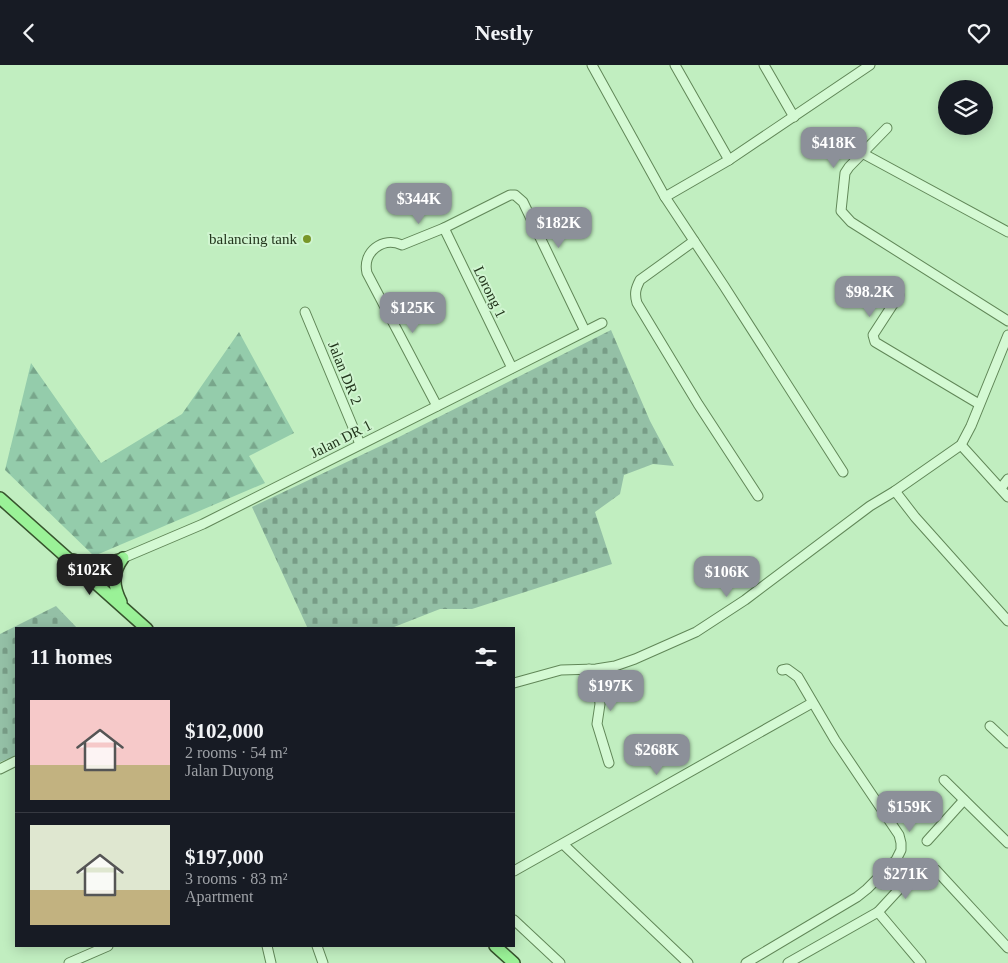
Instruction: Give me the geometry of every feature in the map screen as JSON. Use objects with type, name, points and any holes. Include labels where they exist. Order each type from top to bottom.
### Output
[{"type":"main road","points":[[0,498],[145,627]]},
{"type":"main road","points":[[66,557],[94,566],[121,559]]},
{"type":"main road","points":[[121,559],[114,583],[121,603],[131,614]]},
{"type":"main road","points":[[496,947],[514,963]]},
{"type":"street","points":[[592,65],[665,197],[843,472]]},
{"type":"street","points":[[675,65],[730,160]]},
{"type":"street","points":[[764,65],[794,117]]},
{"type":"street","points":[[665,197],[730,160],[870,65]]},
{"type":"street","points":[[887,128],[845,173],[840,207],[844,214],[851,221],[1008,321]]},
{"type":"street","points":[[862,153],[1008,232]]},
{"type":"street","points":[[437,406],[367,273],[365,263],[368,255],[382,245],[396,242],[402,245],[444,228],[510,195],[515,195],[523,202],[585,331]]},
{"type":"street","name":"Lorong 1","points":[[444,228],[512,368]]},
{"type":"street","points":[[694,241],[640,280],[635,295],[637,303],[698,404],[758,496]]},
{"type":"street","points":[[899,295],[872,335],[875,342],[979,404]]},
{"type":"street","name":"Jalan DR 2","points":[[305,312],[360,445]]},
{"type":"street","name":"Jalan DR 1","points":[[94,583],[121,559],[202,524],[602,323]]},
{"type":"street","points":[[515,683],[562,670],[616,666],[696,632],[745,600],[870,506],[896,491],[961,445],[972,426],[979,404],[1008,335]]},
{"type":"street","points":[[961,445],[1008,497]]},
{"type":"street","points":[[1001,488],[1008,479]]},
{"type":"street","points":[[896,491],[915,517],[1008,621]]},
{"type":"street","points":[[589,669],[599,694],[600,704],[597,724],[609,763]]},
{"type":"street","points":[[746,963],[857,897],[896,860],[901,850],[899,835],[834,740],[798,677],[787,669],[782,670]]},
{"type":"street","points":[[515,870],[812,703]]},
{"type":"street","points":[[990,726],[1008,743]]},
{"type":"street","points":[[0,769],[15,762]]},
{"type":"street","points":[[944,780],[1008,843]]},
{"type":"street","points":[[927,841],[964,800]]},
{"type":"street","points":[[563,844],[688,963]]},
{"type":"street","points":[[788,963],[878,912],[918,871],[924,868],[936,870],[1008,948]]},
{"type":"street","points":[[878,912],[921,963]]},
{"type":"street","points":[[515,921],[560,963]]},
{"type":"street","points":[[69,963],[106,947]]},
{"type":"street","points":[[267,947],[271,963]]},
{"type":"street","points":[[317,947],[323,963]]},
{"type":"green space","points":[[611,330],[650,421],[674,466],[653,464],[624,475],[620,494],[595,512],[612,564],[472,609],[440,609],[394,627],[307,627],[252,507],[391,441]]},
{"type":"green space","points":[[239,332],[294,433],[249,456],[265,483],[94,556],[5,470],[31,363],[101,463],[182,414]]},
{"type":"green space","points":[[56,606],[76,627],[15,627],[15,756],[0,762],[0,634]]},
{"type":"place","name":"balancing tank","points":[[307,239]]}]
